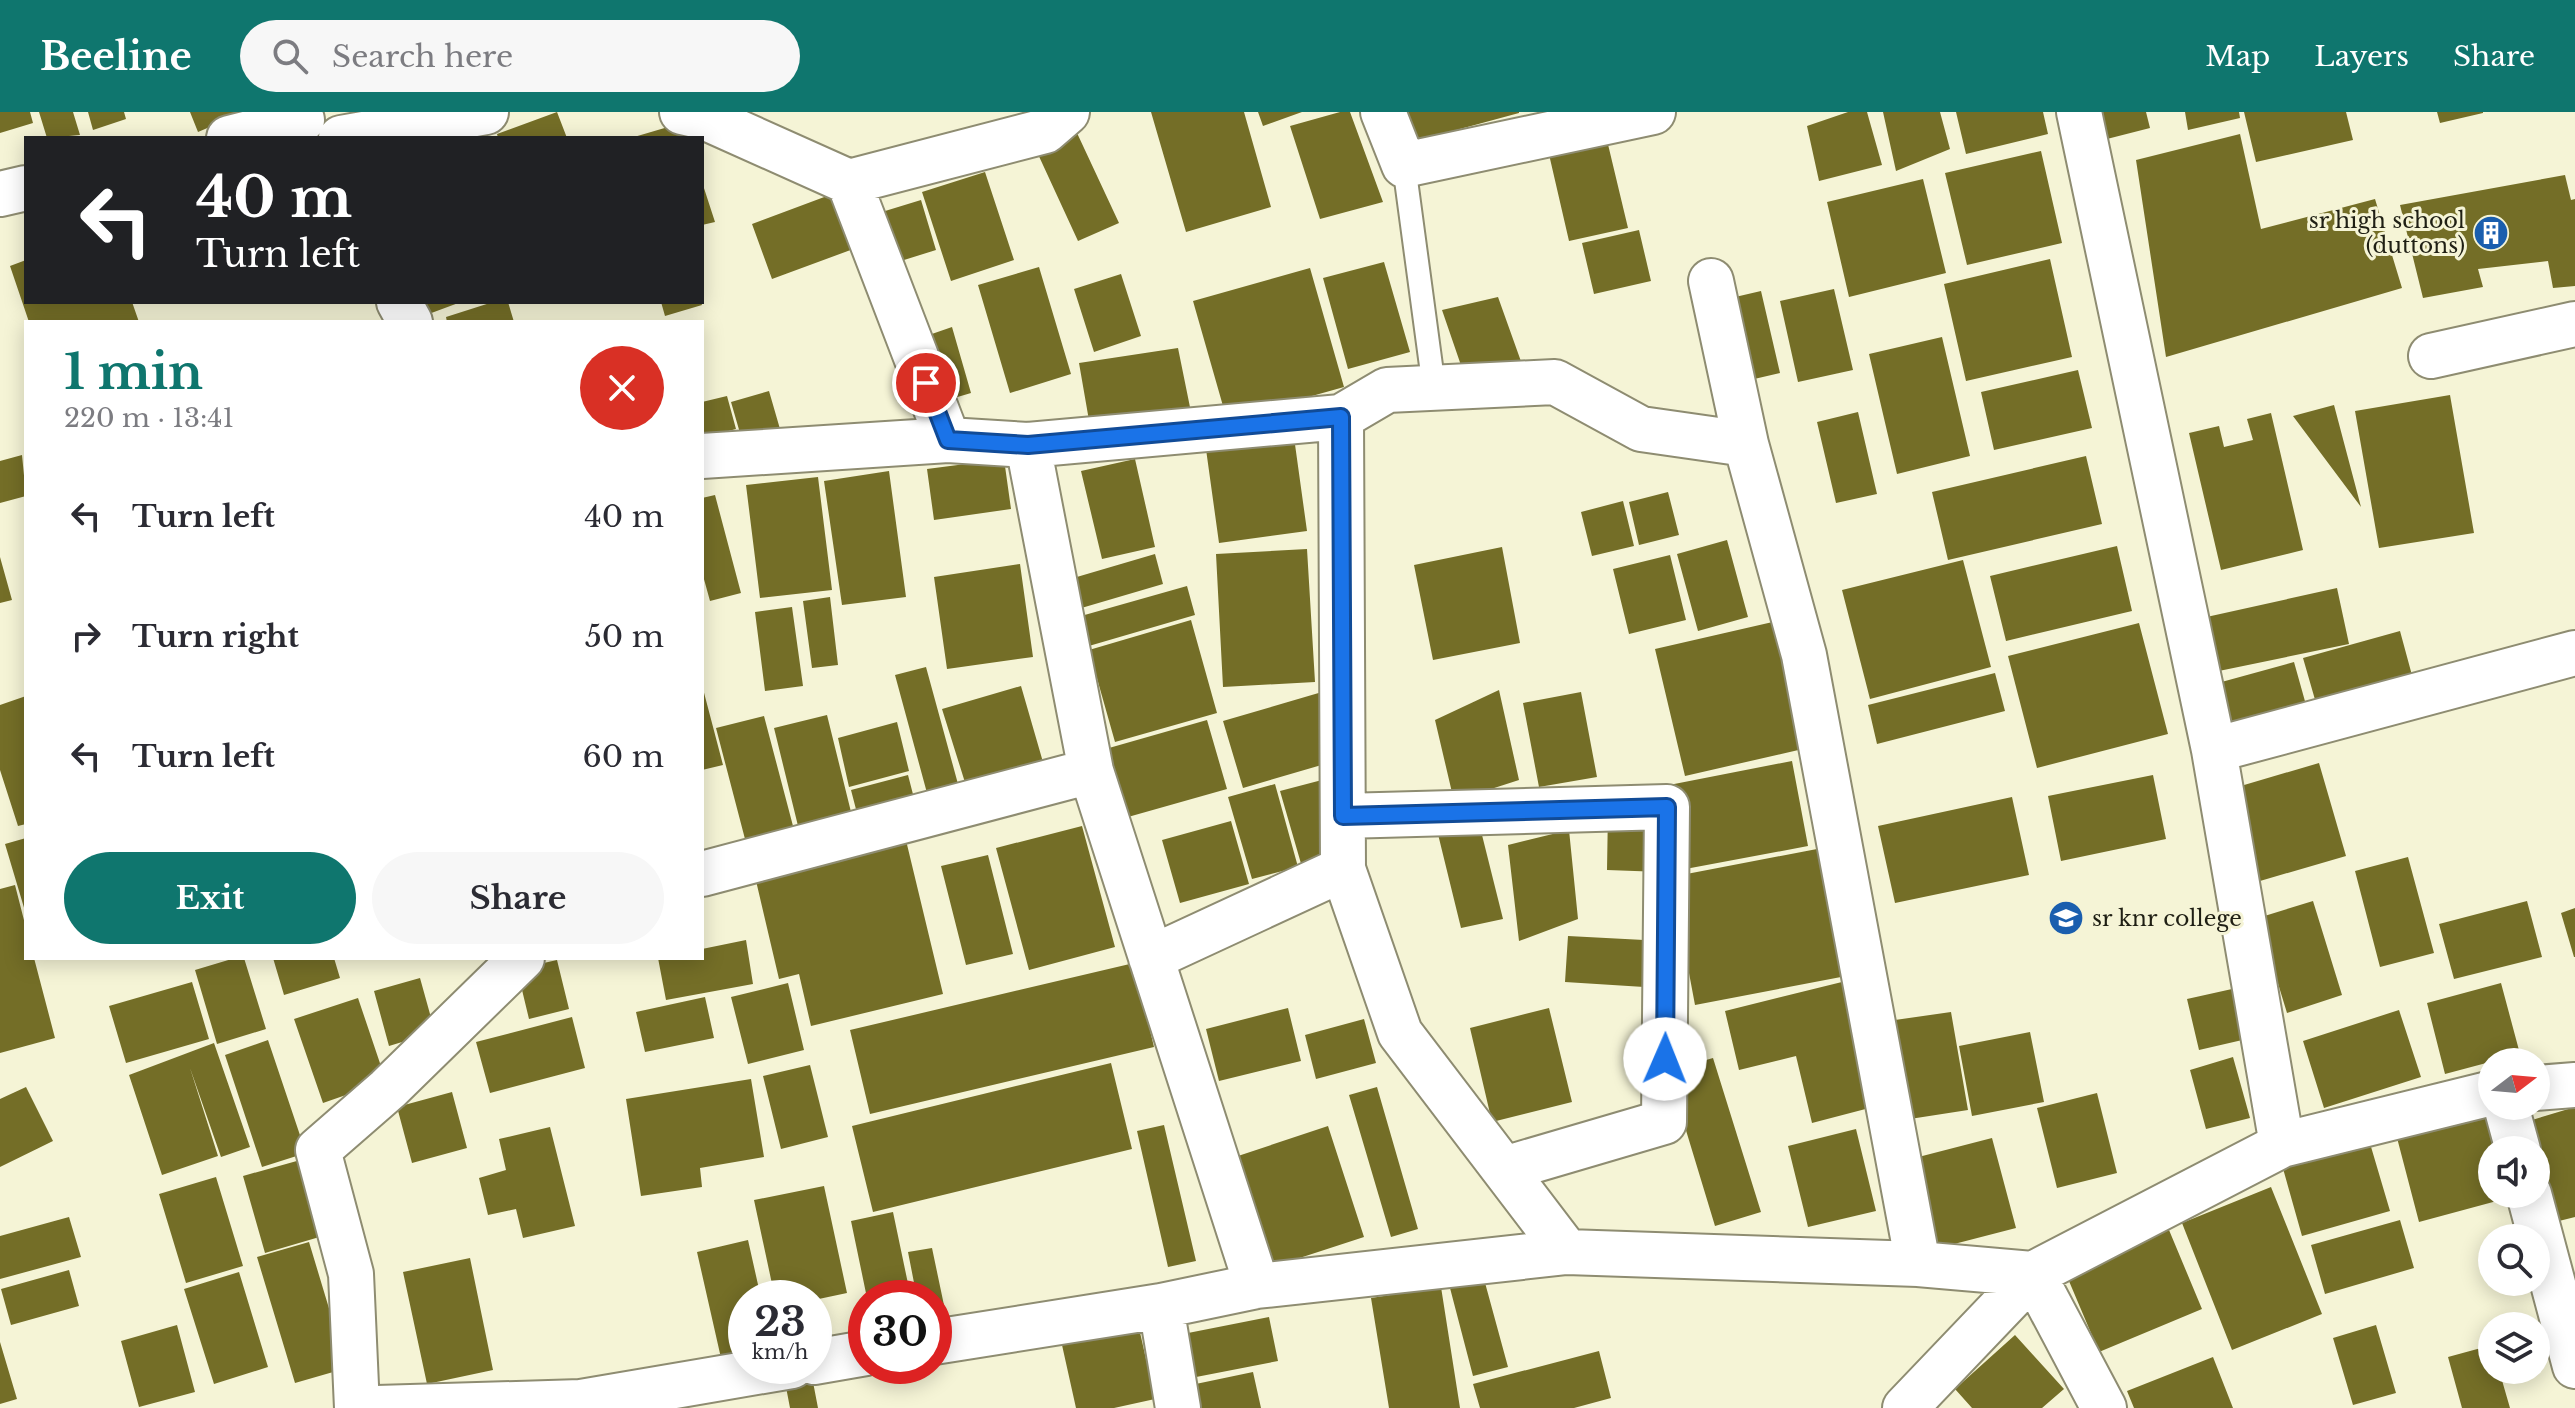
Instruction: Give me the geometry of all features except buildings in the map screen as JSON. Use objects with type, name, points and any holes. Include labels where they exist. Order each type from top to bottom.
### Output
[{"type":"street","points":[[244,136],[486,112]]},
{"type":"street","points":[[682,112],[704,117],[849,182],[1045,131],[1067,112]]},
{"type":"street","points":[[1383,112],[1404,165],[1653,112]]},
{"type":"street","points":[[2079,112],[2214,750],[2282,1145]]},
{"type":"street","points":[[849,182],[948,440]]},
{"type":"street","points":[[0,194],[24,188]]},
{"type":"street","points":[[1711,281],[1746,444],[1804,655],[1918,1264]]},
{"type":"street","points":[[2431,356],[2575,324]]},
{"type":"street","points":[[704,456],[948,440],[1028,445],[1341,417],[1387,390],[1555,382],[1641,429],[1746,444]]},
{"type":"street","points":[[1341,417],[1343,869],[1400,1033],[1567,1252]]},
{"type":"street","points":[[1028,445],[1091,771],[1257,1286]]},
{"type":"street","points":[[2214,750],[2575,653]]},
{"type":"street","points":[[704,873],[1091,771]]},
{"type":"street","points":[[1343,816],[1667,807],[1664,1122],[1504,1169]]},
{"type":"street","points":[[1151,958],[1343,869]]},
{"type":"street","points":[[357,1408],[351,1274],[318,1150],[388,1089],[520,960]]},
{"type":"street","points":[[2550,1087],[2575,1085]]},
{"type":"street","points":[[1905,1408],[2033,1274],[2282,1145],[2478,1096]]},
{"type":"street","points":[[2533,1208],[2575,1366]]},
{"type":"street","points":[[952,1339],[1161,1306],[1257,1286],[1567,1252],[1918,1264],[2033,1274]]},
{"type":"street","points":[[2033,1274],[2104,1408]]},
{"type":"street","points":[[1161,1306],[1178,1408]]},
{"type":"street","points":[[377,1408],[582,1405],[728,1378]]},
{"type":"lane","points":[[1404,165],[1434,388]]},
{"type":"place","name":"sr high school (duttons)","points":[[2491,233]]},
{"type":"place","name":"sr knr college","points":[[2066,918]]},
{"type":"route","points":[[926,383],[948,440],[1028,445],[1341,417],[1343,816],[1667,807],[1665,1059]]}]
